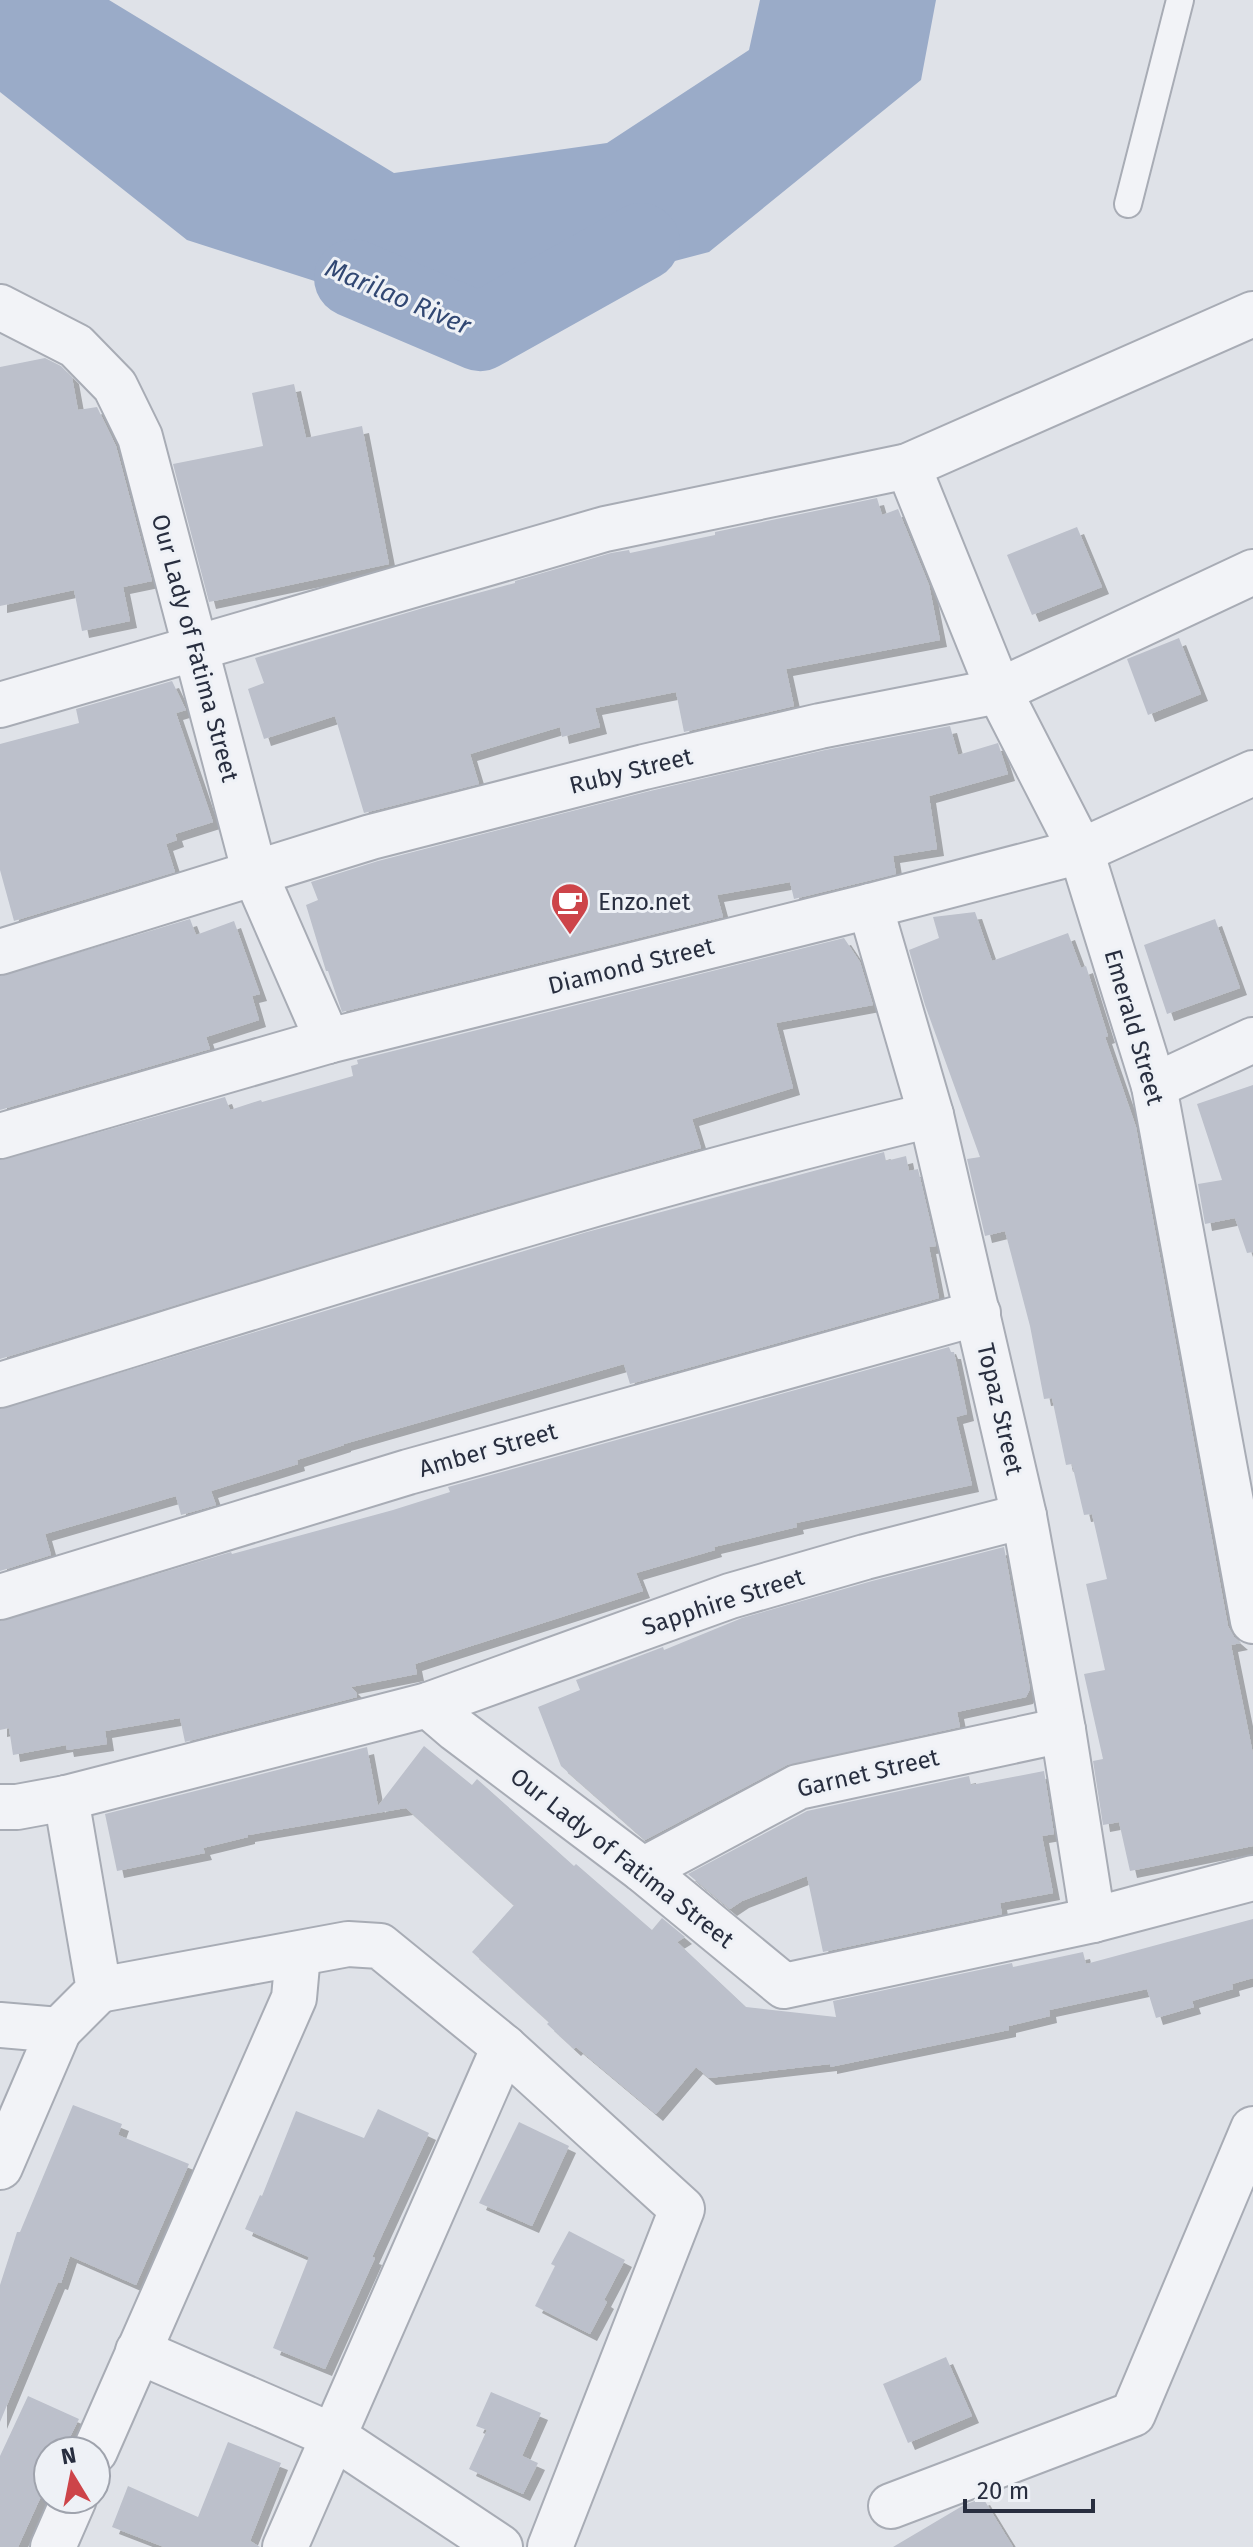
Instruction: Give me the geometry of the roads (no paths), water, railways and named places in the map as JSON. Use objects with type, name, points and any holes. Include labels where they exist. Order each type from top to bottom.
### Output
[{"type":"street","name":"Our Lady of Fatima Street","points":[[0,307],[76,346],[115,386],[140,437],[255,874],[328,1041]]},
{"type":"street","points":[[0,705],[605,529],[908,466],[1253,314]]},
{"type":"street","name":"Emerald Street","points":[[908,466],[999,691],[1081,851],[1154,1086],[1253,1621]]},
{"type":"street","name":"Ruby Street","points":[[0,952],[371,837],[644,767],[820,726],[999,691],[1253,572]]},
{"type":"street","name":"Diamond Street","points":[[0,1136],[328,1041],[1081,851],[1253,773]]},
{"type":"street","name":"Topaz Street","points":[[870,906],[931,1115],[1024,1516],[1063,1730],[1093,1920]]},
{"type":"street","points":[[1154,1086],[1253,1040]]},
{"type":"street","points":[[0,1385],[664,1183],[931,1115]]},
{"type":"street","name":"Amber Street","points":[[0,1597],[408,1472],[978,1313]]},
{"type":"street","name":"Sapphire Street","points":[[428,1705],[730,1596],[1024,1516]]},
{"type":"street","name":"Our Lady of Fatima Street","points":[[428,1705],[643,1870],[784,1986],[1093,1920],[1253,1878]]},
{"type":"street","points":[[0,1807],[66,1798],[428,1705]]},
{"type":"street","name":"Garnet Street","points":[[643,1870],[798,1787],[1063,1730]]},
{"type":"street","points":[[66,1798],[99,1990]]},
{"type":"street","points":[[0,2167],[59,2030],[99,1990],[348,1944],[380,1946],[504,2047],[682,2209],[550,2547]]},
{"type":"street","points":[[102,2435],[294,1998],[298,1954]]},
{"type":"street","points":[[0,2025],[59,2030]]},
{"type":"street","points":[[285,2547],[504,2047]]},
{"type":"street","points":[[891,2506],[1133,2414],[1253,2129]]},
{"type":"street","points":[[138,2351],[333,2436],[500,2547]]},
{"type":"street","points":[[53,2547],[67,2515]]},
{"type":"lane","points":[[1128,204],[1180,0]]},
{"type":"water","points":[[0,0],[109,0],[394,173],[607,143],[749,50],[760,0],[936,0],[921,80],[709,252],[442,322],[187,240],[0,92]]},
{"type":"waterway","name":"Marilao River","points":[[353,278],[480,332],[641,242]]},
{"type":"place","name":"Enzo.net","points":[[570,936]]}]
